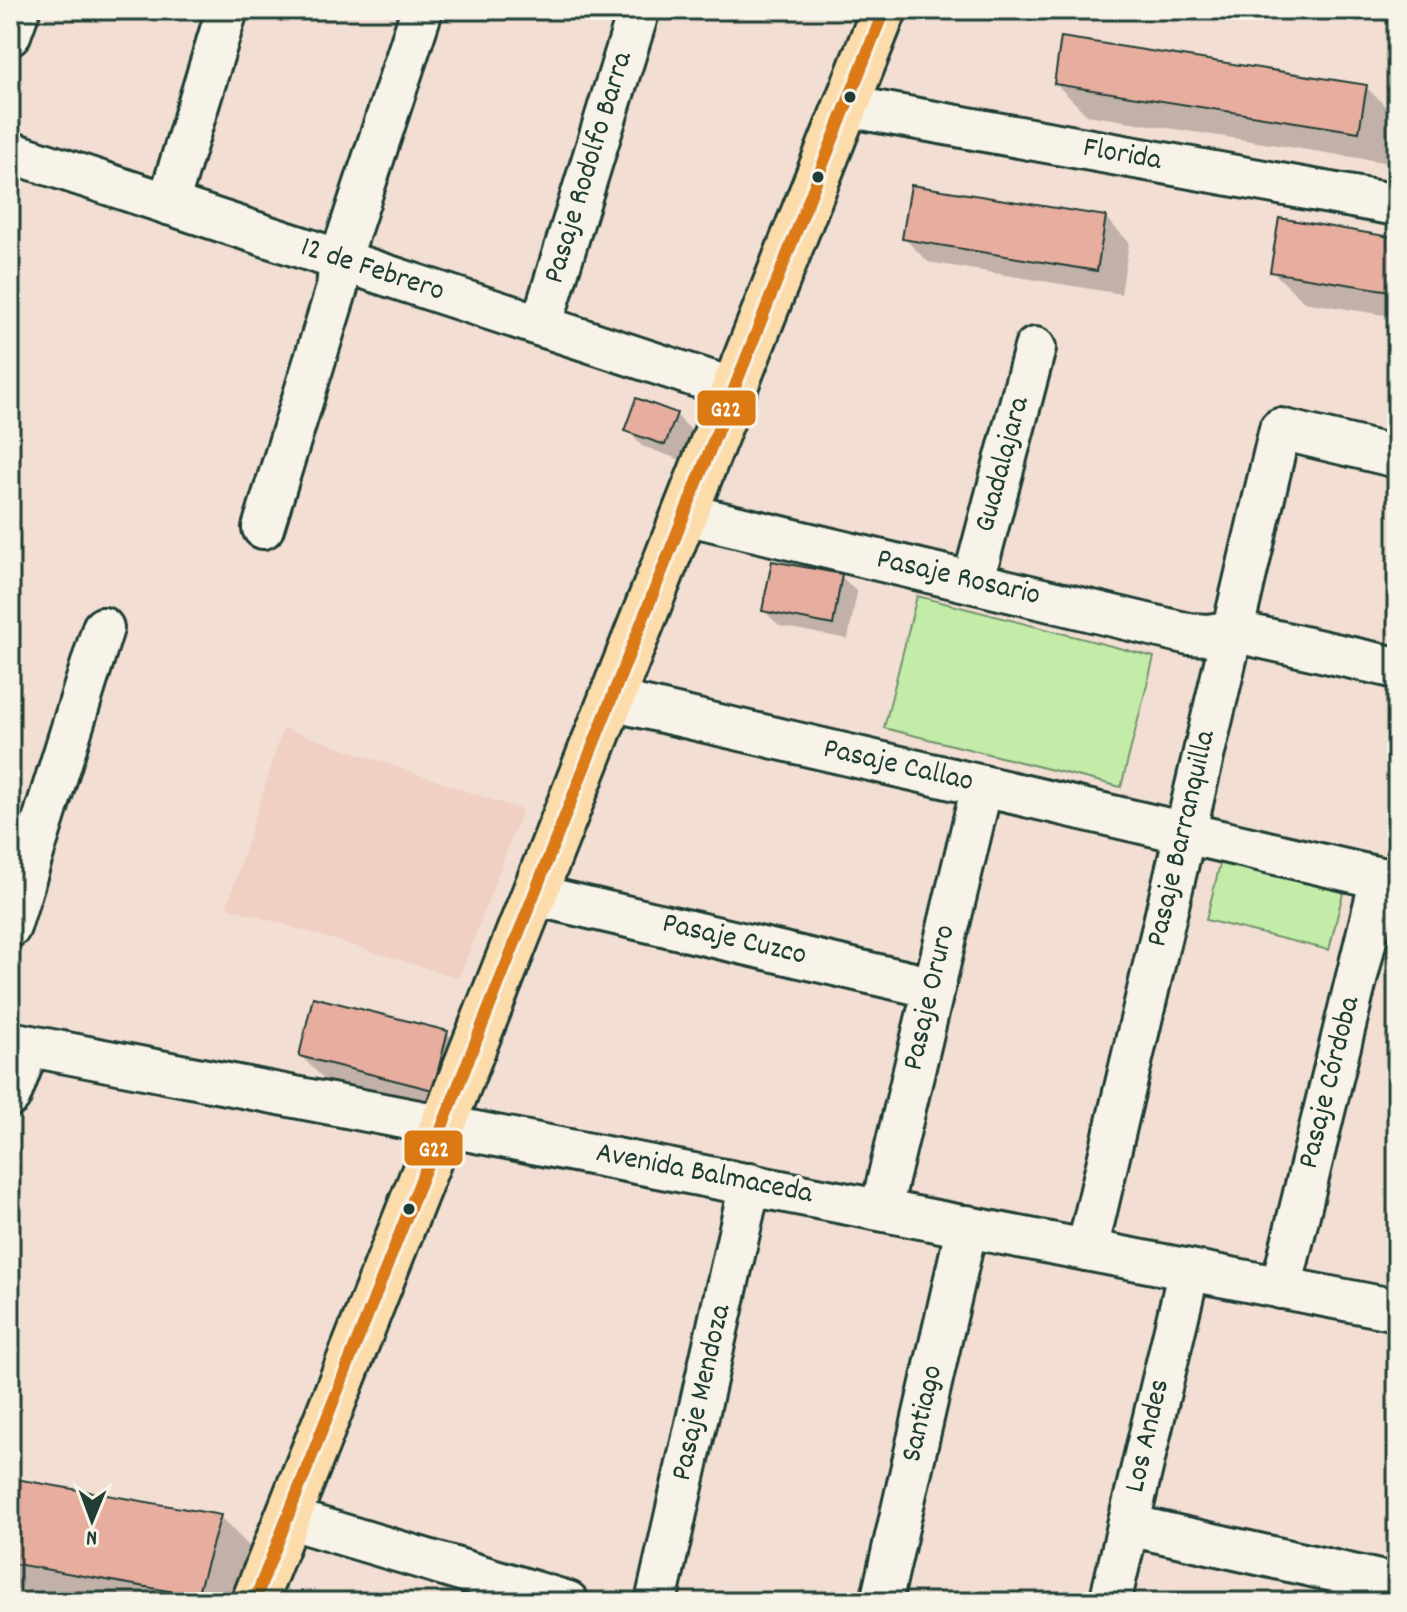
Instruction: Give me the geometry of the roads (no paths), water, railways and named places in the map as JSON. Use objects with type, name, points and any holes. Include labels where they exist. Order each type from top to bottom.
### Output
[{"type":"main road","points":[[254,1602],[884,10]]},
{"type":"street","points":[[10,35],[19,10]]},
{"type":"street","points":[[168,204],[227,10]]},
{"type":"street","points":[[263,528],[337,288],[340,260],[422,10]]},
{"type":"street","name":"Pasaje Rodolfo Barra","points":[[541,326],[639,10]]},
{"type":"street","name":"Florida","points":[[846,106],[1397,205]]},
{"type":"street","name":"12 de Febrero","points":[[10,152],[734,389]]},
{"type":"street","name":"Guadalajara","points":[[973,582],[1035,348]]},
{"type":"street","name":"Pasaje Barranquilla","points":[[1087,1250],[1280,429],[1397,457]]},
{"type":"street","name":"Pasaje Rosario","points":[[685,514],[1189,634],[1232,631],[1397,668]]},
{"type":"street","points":[[10,927],[103,628]]},
{"type":"street","name":"Pasaje Callao","points":[[611,700],[1389,880]]},
{"type":"street","name":"Pasaje Oruro","points":[[881,1209],[982,786]]},
{"type":"street","name":"Pasaje Córdoba","points":[[1281,1288],[1389,880]]},
{"type":"street","name":"Pasaje Cuzco","points":[[534,895],[934,988]]},
{"type":"street","points":[[10,1096],[19,1044]]},
{"type":"street","name":"Avenida Balmaceda","points":[[19,1044],[1397,1310]]},
{"type":"street","name":"Pasaje Mendoza","points":[[656,1602],[750,1184]]},
{"type":"street","name":"Santiago","points":[[881,1602],[967,1226]]},
{"type":"street","name":"Los Andes","points":[[1110,1602],[1189,1270]]},
{"type":"street","points":[[287,1518],[568,1602]]},
{"type":"street","points":[[1128,1525],[1397,1585]]}]
